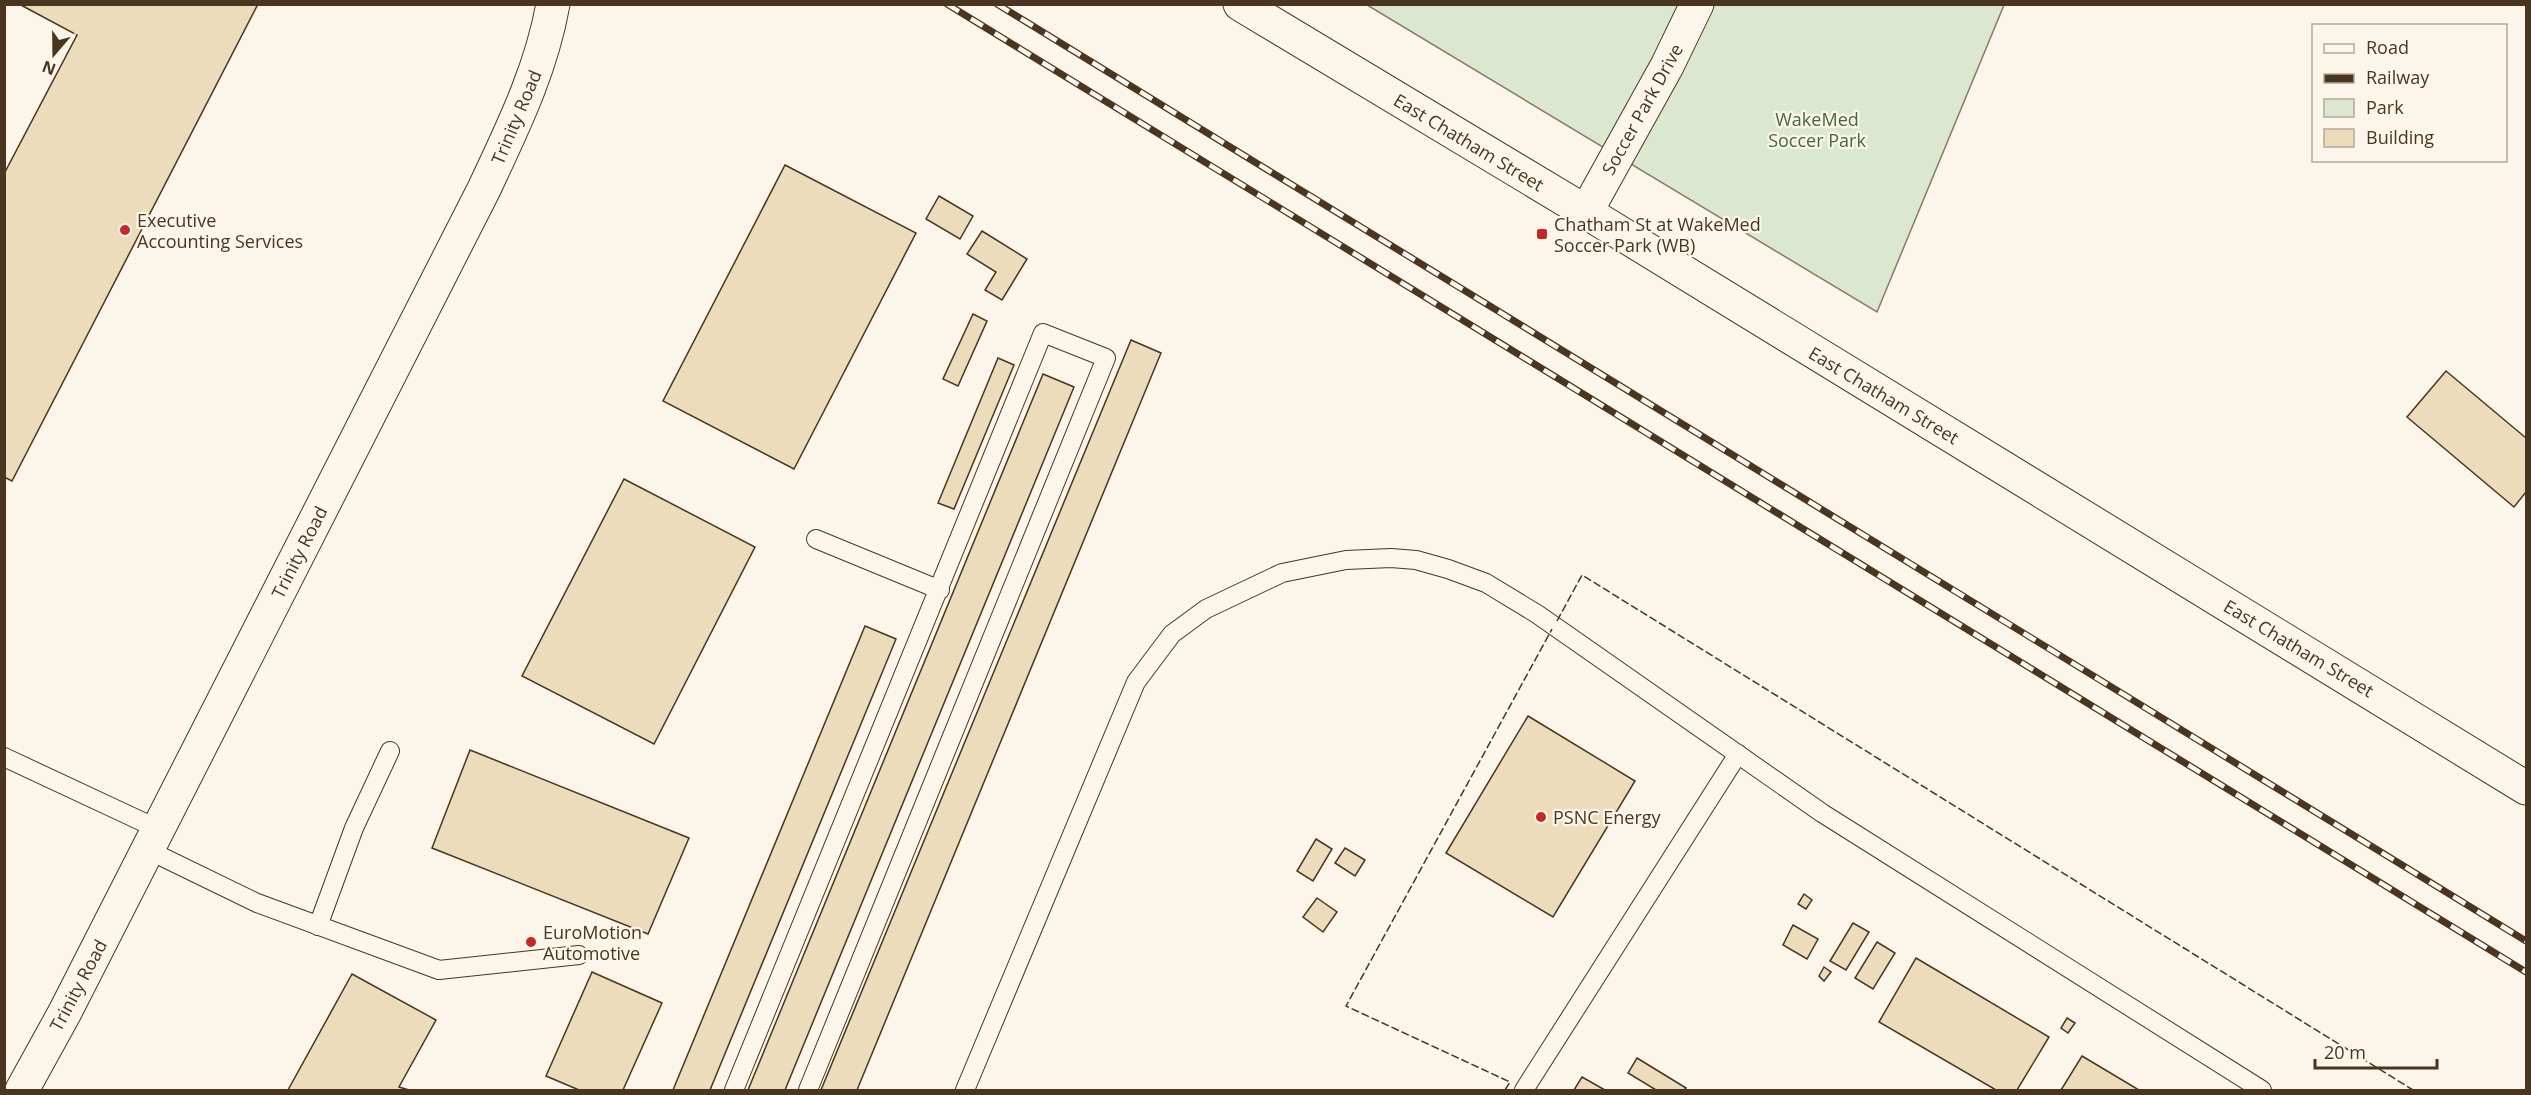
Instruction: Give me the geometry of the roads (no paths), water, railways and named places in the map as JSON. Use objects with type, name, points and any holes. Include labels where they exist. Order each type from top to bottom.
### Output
[{"type":"main road","name":"Trinity Road","points":[[22,1090],[153,839],[484,189],[533,78],[546,39],[553,4]]},
{"type":"main road","name":"East Chatham Street","points":[[1240,4],[1586,212],[2526,788]]},
{"type":"main road","name":"Soccer Park Drive","points":[[1586,212],[1667,66],[1697,4]]},
{"type":"lane","points":[[734,1090],[1044,333],[1106,358],[808,1090]]},
{"type":"lane","points":[[816,539],[940,590]]},
{"type":"lane","points":[[965,1090],[1136,682],[1172,634],[1206,609],[1282,573],[1346,560],[1391,558],[1416,560],[1486,583],[1537,614],[1822,813],[2262,1090]]},
{"type":"lane","points":[[318,926],[354,828],[390,751]]},
{"type":"lane","points":[[1524,1090],[1738,754]]},
{"type":"lane","points":[[4,757],[153,839],[257,903],[439,970],[579,955]]},
{"type":"railway","points":[[947,4],[2526,972]]},
{"type":"railway","points":[[997,4],[2526,941]]},
{"type":"place","name":"Executive Accounting Services","points":[[125,230]]},
{"type":"place","name":"Chatham St at WakeMed Soccer Park (WB)","points":[[1542,234]]},
{"type":"place","name":"PSNC Energy","points":[[1541,817]]},
{"type":"place","name":"EuroMotion Automotive","points":[[531,942]]},
{"type":"park label","name":"WakeMed Soccer Park","points":[[1817,129]]}]
